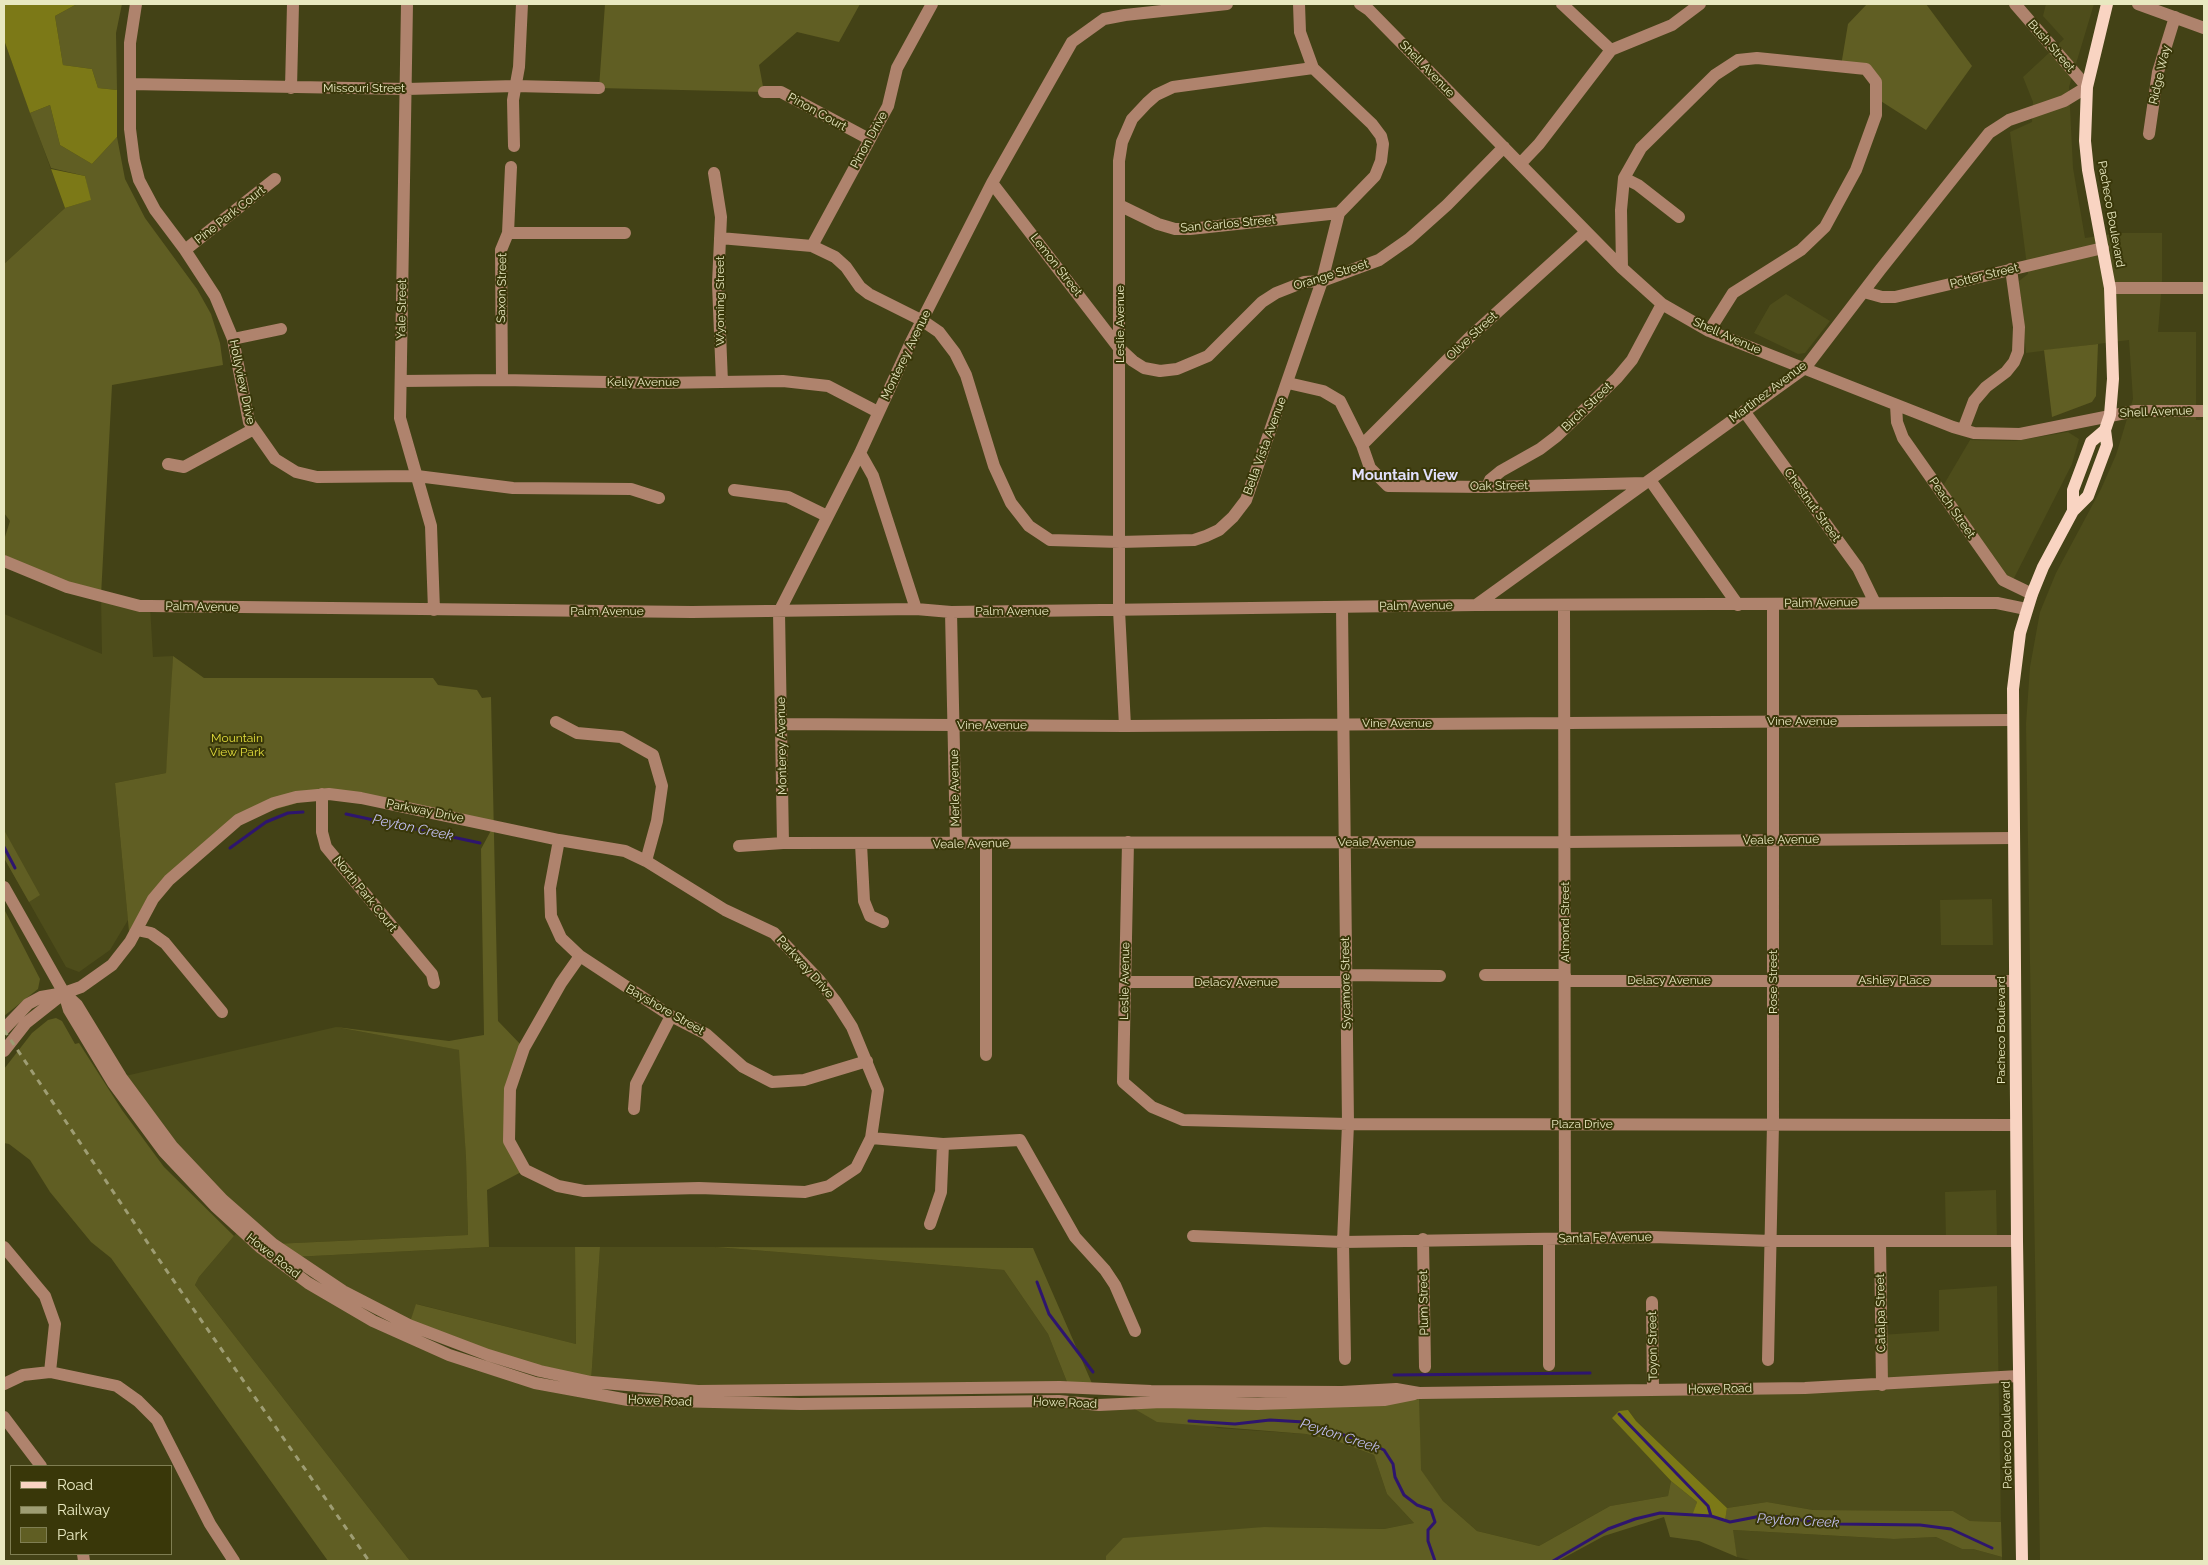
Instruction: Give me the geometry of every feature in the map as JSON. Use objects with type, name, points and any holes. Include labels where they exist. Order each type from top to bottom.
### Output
[{"type":"main road","name":"Pacheco Boulevard","points":[[2022,1561],[2014,981],[2012,720],[2015,661],[2026,609],[2043,567],[2073,511],[2088,496],[2107,445],[2105,430],[2110,415],[2113,380],[2110,288],[2088,170],[2085,141],[2087,87],[2107,4]]},
{"type":"street","name":"Hollyview Drive","points":[[136,4],[130,43],[130,129],[139,180],[155,210],[185,250],[214,296],[233,339],[249,422],[252,430],[275,459],[296,472],[316,477],[417,476],[513,488],[632,489],[659,498]]},
{"type":"street","points":[[291,88],[293,4]]},
{"type":"street","name":"Yale Street","points":[[407,4],[400,418],[431,526],[434,610]]},
{"type":"street","points":[[514,146],[513,100],[520,67],[522,4]]},
{"type":"street","name":"Pinon Drive","points":[[812,246],[888,106],[897,68],[932,4]]},
{"type":"street","name":"Monterey Avenue","points":[[783,843],[779,612],[860,453],[911,342],[992,183],[1072,42],[1124,9],[1227,4]]},
{"type":"street","name":"Bella Vista Avenue","points":[[923,321],[939,332],[955,353],[971,389],[994,466],[1019,516],[1029,526],[1050,540],[1120,542],[1194,540],[1220,530],[1246,500],[1322,280],[1340,213],[1375,176],[1381,161],[1383,144],[1381,136],[1372,124],[1313,68],[1300,32],[1299,4]]},
{"type":"street","name":"Shell Avenue","points":[[1360,4],[1369,10],[1622,268],[1662,304],[1710,331],[1896,405],[1963,430],[1986,435],[2020,434],[2134,411],[2204,411]]},
{"type":"street","points":[[1562,4],[1611,50]]},
{"type":"street","points":[[1520,164],[1539,144],[1611,50],[1672,25],[1700,4]]},
{"type":"street","name":"Bush Street","points":[[2015,4],[2087,87]]},
{"type":"street","points":[[2138,4],[2204,28]]},
{"type":"street","name":"Ridge Way","points":[[2150,134],[2158,72],[2175,17]]},
{"type":"street","points":[[1622,268],[1621,210],[1624,178],[1641,148],[1715,75],[1738,60],[1757,58],[1866,69],[1876,82],[1876,115],[1856,170],[1825,227],[1801,250],[1733,293],[1710,331]]},
{"type":"street","name":"Leslie Avenue","points":[[1125,726],[1119,610],[1121,206],[1119,161],[1122,142],[1132,119],[1156,95],[1173,87],[1313,68]]},
{"type":"street","name":"Missouri Street","points":[[130,84],[407,89],[515,86],[599,88]]},
{"type":"street","name":"Martinez Avenue","points":[[1476,605],[1805,368],[1990,133],[2009,120],[2064,101],[2087,87]]},
{"type":"street","name":"Pinon Court","points":[[764,92],[781,92],[868,140]]},
{"type":"street","name":"Orange Street","points":[[1119,348],[1144,368],[1160,371],[1177,369],[1208,356],[1262,302],[1276,293],[1304,282],[1322,280],[1379,260],[1447,205],[1504,147]]},
{"type":"street","name":"Saxon Street","points":[[502,380],[501,250],[508,233],[511,167]]},
{"type":"street","points":[[714,173],[721,217],[720,238]]},
{"type":"street","points":[[1624,178],[1638,185],[1679,217]]},
{"type":"street","name":"Pine Park Court","points":[[185,250],[275,179]]},
{"type":"street","name":"Lemon Street","points":[[992,183],[1119,348]]},
{"type":"street","name":"San Carlos Street","points":[[1121,206],[1158,224],[1175,229],[1340,213]]},
{"type":"street","name":"Olive Street","points":[[1362,444],[1470,336],[1586,232]]},
{"type":"street","points":[[508,233],[625,233]]},
{"type":"street","name":"Wyoming Street","points":[[722,382],[718,284],[720,238],[812,246],[835,257],[846,267],[860,287],[869,294],[923,321]]},
{"type":"street","name":"Potter Street","points":[[1864,292],[1882,297],[1895,297],[2103,248]]},
{"type":"street","points":[[1963,430],[1974,401],[1986,387],[2006,372],[2014,362],[2018,352],[2019,327],[2011,270]]},
{"type":"street","points":[[2110,288],[2204,288]]},
{"type":"street","name":"Birch Street","points":[[1487,487],[1490,480],[1501,471],[1540,449],[1557,436],[1612,384],[1632,360],[1662,304]]},
{"type":"street","points":[[233,339],[281,329]]},
{"type":"street","name":"Kelly Avenue","points":[[401,381],[783,381],[828,386],[878,412]]},
{"type":"street","name":"Oak Street","points":[[1288,383],[1323,391],[1340,401],[1362,444],[1370,468],[1388,486],[1487,487],[1647,482]]},
{"type":"street","name":"Peach Street","points":[[1896,405],[1897,422],[1903,438],[2003,580],[2032,594]]},
{"type":"street","name":"Chestnut Street","points":[[1744,411],[1858,568],[1875,603]]},
{"type":"street","points":[[168,464],[184,467],[252,430]]},
{"type":"street","points":[[860,453],[873,476],[916,609]]},
{"type":"street","points":[[1647,482],[1738,604]]},
{"type":"street","points":[[734,490],[788,497],[828,516]]},
{"type":"street","name":"Palm Avenue","points":[[4,561],[67,587],[140,606],[779,612],[916,609],[951,612],[1476,605],[1997,603],[2026,609]]},
{"type":"street","name":"Rose Street","points":[[1768,1360],[1773,1124],[1773,604]]},
{"type":"street","name":"Almond Street","points":[[1564,605],[1565,1239]]},
{"type":"street","name":"Sycamore Street","points":[[1342,607],[1348,1124],[1343,1242],[1345,1359]]},
{"type":"street","name":"Merle Avenue","points":[[951,612],[956,844]]},
{"type":"street","name":"Vine Avenue","points":[[782,724],[1125,726],[2012,720]]},
{"type":"street","points":[[556,722],[578,733],[621,738],[653,755],[662,786],[657,821],[646,861]]},
{"type":"street","name":"Parkway Drive","points":[[64,993],[80,987],[112,965],[137,930],[153,899],[169,880],[238,820],[274,803],[296,797],[322,794],[361,798],[559,840],[624,851],[646,861],[725,910],[774,932],[819,980],[836,1002],[852,1027],[878,1090],[872,1138],[856,1168],[828,1186],[805,1192],[699,1188],[584,1192],[558,1186],[525,1170],[509,1140],[510,1089],[524,1048],[561,983],[580,956]]},
{"type":"street","name":"North Park Court","points":[[322,794],[322,832],[326,847],[432,974],[434,983]]},
{"type":"street","name":"Veale Avenue","points":[[739,846],[783,843],[1564,842],[2013,838]]},
{"type":"street","name":"Bayshore Street","points":[[559,840],[550,888],[551,916],[561,938],[580,956],[671,1016],[706,1034],[743,1067],[772,1082],[804,1080],[867,1061]]},
{"type":"street","name":"Leslie Avenue","points":[[1128,842],[1123,1082],[1152,1106]]},
{"type":"street","points":[[986,843],[986,1055]]},
{"type":"street","points":[[861,844],[864,902],[870,916],[883,922]]},
{"type":"street","name":"Howe Road","points":[[4,887],[64,993],[77,1005],[121,1077],[172,1146],[223,1200],[272,1244],[343,1291],[409,1325],[488,1355],[540,1371],[591,1382],[664,1390],[698,1391],[1060,1387],[1342,1392],[1396,1389],[1419,1393],[1882,1386],[2019,1376]]},
{"type":"street","points":[[137,930],[151,933],[165,944],[222,1012]]},
{"type":"street","name":"Delacy Avenue","points":[[1485,975],[1565,978],[1773,980]]},
{"type":"street","name":"Delacy Avenue","points":[[1125,982],[1440,976]]},
{"type":"street","name":"Ashley Place","points":[[1773,980],[2014,981]]},
{"type":"street","points":[[4,1029],[28,1004],[48,994],[64,993]]},
{"type":"street","points":[[4,1051],[26,1023],[64,993]]},
{"type":"street","points":[[634,1109],[636,1084],[671,1016]]},
{"type":"street","name":"Plaza Drive","points":[[1152,1106],[1183,1120],[1348,1124],[2016,1125]]},
{"type":"street","points":[[872,1138],[943,1144],[1020,1140],[1074,1237],[1105,1270],[1115,1285],[1135,1331]]},
{"type":"street","points":[[930,1224],[940,1192],[943,1144]]},
{"type":"street","name":"Santa Fe Avenue","points":[[1193,1236],[1343,1242],[1423,1239],[1653,1237],[1771,1241],[2017,1241]]},
{"type":"street","name":"Plum Street","points":[[1423,1239],[1425,1367]]},
{"type":"street","points":[[1549,1239],[1549,1365]]},
{"type":"street","name":"Catalpa Street","points":[[1880,1241],[1882,1386]]},
{"type":"street","points":[[4,1247],[45,1296],[55,1324],[50,1372]]},
{"type":"street","name":"Toyon Street","points":[[1652,1302],[1653,1390]]},
{"type":"street","points":[[4,1384],[23,1375],[50,1372],[116,1386],[138,1400],[157,1420],[210,1524],[234,1561]]},
{"type":"street","points":[[4,1417],[39,1465]]},
{"type":"shaded area","points":[[4,4],[77,4],[55,16],[63,65],[92,69],[98,88],[117,90],[117,137],[92,164],[60,145],[50,105],[30,113],[4,40]]},
{"type":"shaded area","points":[[2046,4],[2094,4],[2069,87],[2073,168],[2085,238],[2119,233],[2162,233],[2162,281],[2158,332],[2196,332],[2196,420],[2204,420],[2204,1561],[2040,1561],[2026,724],[2030,667],[2040,612],[2056,573],[2101,489],[2116,455],[2133,399],[2129,340],[2026,353],[2019,281],[2028,274],[2010,132],[2032,122],[2033,102],[2023,77],[2064,39],[2043,16]]},
{"type":"shaded area","points":[[4,40],[65,208],[4,264]]},
{"type":"shaded area","points":[[51,169],[85,176],[91,200],[65,208]]},
{"type":"shaded area","points":[[1786,294],[1830,321],[1805,353],[1798,354],[1754,333],[1770,305]]},
{"type":"shaded area","points":[[2068,432],[2079,439],[2072,464],[2011,584],[1940,491],[1970,440],[2015,441]]},
{"type":"shaded area","points":[[101,596],[150,606],[153,657],[173,656],[170,730],[166,773],[115,783],[128,920],[110,950],[79,972],[66,967],[4,858],[4,614],[102,654]]},
{"type":"shaded area","points":[[1992,899],[1993,945],[1941,945],[1940,900]]},
{"type":"shaded area","points":[[336,1027],[460,1050],[468,1235],[273,1244],[223,1200],[121,1077]]},
{"type":"shaded area","points":[[1996,1190],[1997,1241],[1946,1241],[1945,1192]]},
{"type":"shaded area","points":[[239,1230],[308,1283],[449,1355],[628,1400],[1126,1404],[1218,1428],[1306,1434],[1339,1442],[1374,1455],[1387,1494],[1414,1523],[1384,1529],[1264,1527],[1106,1556],[1106,1561],[410,1561],[195,1285],[199,1277]]},
{"type":"shaded area","points":[[489,1247],[575,1247],[576,1344],[417,1304],[409,1325],[293,1257]]},
{"type":"shaded area","points":[[600,1247],[715,1247],[1004,1270],[1048,1334],[1069,1387],[749,1391],[591,1382]]},
{"type":"shaded area","points":[[1997,1286],[2001,1522],[1970,1521],[1953,1511],[1813,1510],[1767,1502],[1727,1508],[1636,1421],[1628,1410],[1613,1418],[1671,1481],[1668,1496],[1610,1506],[1539,1546],[1477,1531],[1443,1501],[1420,1470],[1419,1393],[1881,1385],[1881,1335],[1939,1331],[1939,1290]]},
{"type":"shaded area","points":[[1628,1410],[1636,1421],[1727,1508],[1725,1521],[1711,1516],[1692,1516],[1697,1502],[1671,1481],[1612,1418],[1619,1411]]},
{"type":"shaded area","points":[[1732,1530],[1894,1539],[1936,1537],[1962,1549],[1973,1549],[2002,1557],[2002,1561],[1754,1561],[1737,1557]]},
{"type":"green space","points":[[77,4],[122,4],[116,33],[117,90],[98,88],[92,69],[63,65],[55,16]]},
{"type":"green space","points":[[605,4],[860,4],[839,42],[797,32],[759,65],[764,92],[599,88]]},
{"type":"green space","points":[[1867,4],[1926,4],[1972,66],[1926,130],[1876,98],[1866,69],[1841,66],[1848,24]]},
{"type":"green space","points":[[50,105],[60,145],[92,164],[117,137],[125,179],[145,218],[197,289],[211,314],[220,343],[223,365],[112,385],[101,596],[4,561],[4,540],[10,521],[4,513],[4,264],[65,208],[90,200],[85,176],[51,168],[30,113]]},
{"type":"green space","points":[[2098,344],[2096,396],[2092,402],[2052,417],[2044,350]]},
{"type":"green space","name":"Mountain View Park","points":[[173,656],[204,678],[433,678],[438,685],[477,690],[482,698],[491,697],[494,825],[329,794],[238,820],[169,880],[130,942],[115,783],[166,773]]},
{"type":"green space","points":[[494,825],[498,1021],[524,1048],[510,1089],[509,1140],[525,1170],[487,1190],[489,1247],[293,1257],[273,1244],[468,1235],[466,1158],[459,1050],[336,1027],[449,1041],[484,1035],[481,849]]},
{"type":"green space","points":[[4,830],[40,895],[29,902],[4,858]]},
{"type":"green space","points":[[4,909],[40,979],[38,989],[4,1016]]},
{"type":"green space","points":[[56,1018],[62,1021],[75,1044],[79,1043],[122,1110],[164,1167],[234,1236],[199,1277],[195,1285],[410,1561],[328,1561],[111,1258],[91,1242],[50,1192],[30,1160],[9,1144],[4,1143],[4,1069],[32,1033],[48,1020]]},
{"type":"green space","points":[[575,1247],[600,1247],[591,1382],[409,1325],[416,1304],[576,1344]]},
{"type":"green space","points":[[715,1247],[1033,1248],[1094,1388],[1069,1387],[1048,1334],[1004,1270]]},
{"type":"green space","points":[[1419,1393],[1421,1470],[1443,1501],[1477,1531],[1539,1546],[1610,1506],[1668,1496],[1671,1481],[1697,1502],[1693,1516],[1711,1516],[1725,1520],[1727,1508],[1767,1502],[1813,1510],[1953,1511],[1970,1521],[2001,1522],[2002,1557],[1973,1549],[1962,1549],[1936,1537],[1894,1539],[1733,1530],[1737,1557],[1699,1541],[1670,1537],[1664,1517],[1604,1536],[1558,1561],[1106,1561],[1106,1556],[1123,1538],[1264,1527],[1384,1529],[1414,1523],[1387,1494],[1374,1455],[1339,1442],[1306,1434],[1157,1422],[1126,1404]]},
{"type":"waterway","name":"Peyton Creek","points":[[230,848],[266,822],[288,813],[303,812]]},
{"type":"waterway","name":"Peyton Creek","points":[[346,814],[480,843]]},
{"type":"waterway","name":"Peyton Creek","points":[[4,847],[15,868]]},
{"type":"waterway","name":"Peyton Creek","points":[[1037,1282],[1049,1314],[1093,1372]]},
{"type":"waterway","points":[[1394,1375],[1590,1373]]},
{"type":"waterway","points":[[1619,1414],[1708,1506],[1711,1516]]},
{"type":"waterway","name":"Peyton Creek","points":[[1189,1421],[1235,1424],[1270,1420],[1304,1422],[1384,1450],[1393,1464],[1395,1477],[1404,1495],[1417,1505],[1431,1510],[1435,1522],[1428,1530],[1428,1541],[1435,1561]]},
{"type":"waterway","name":"Peyton Creek","points":[[1553,1561],[1608,1529],[1635,1519],[1660,1513],[1711,1516],[1730,1522],[1761,1516],[1839,1524],[1920,1525],[1951,1529],[1992,1548]]},
{"type":"railway","points":[[4,1030],[162,1264],[369,1561]]},
{"type":"district","name":"Mountain View","points":[[1405,475]]}]
